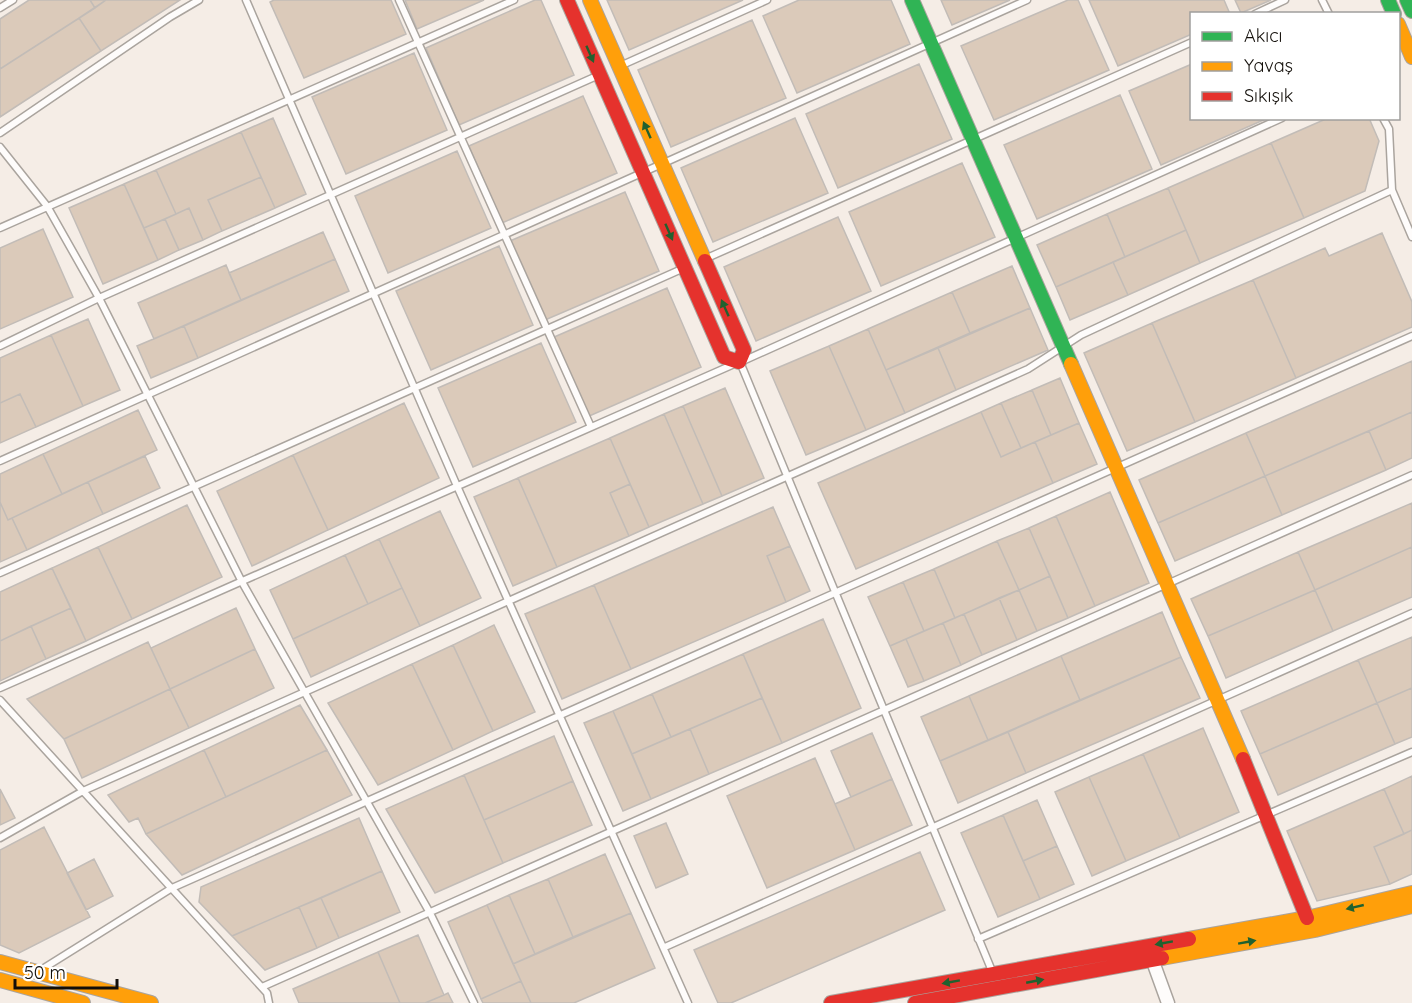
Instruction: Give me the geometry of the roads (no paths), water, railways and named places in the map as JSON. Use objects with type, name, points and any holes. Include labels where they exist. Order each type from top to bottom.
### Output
[{"type":"main road","points":[[567,0],[724,357],[739,362],[744,350],[590,0]]},
{"type":"main road","points":[[912,0],[1268,816],[1307,918]]},
{"type":"main road","points":[[1407,0],[1412,11]]},
{"type":"main road","points":[[1400,29],[1412,57]]},
{"type":"main road","points":[[831,1003],[1307,918],[1412,893]]},
{"type":"main road","points":[[915,1003],[1315,930],[1412,906]]},
{"type":"main road","points":[[0,962],[151,1003]]},
{"type":"main road","points":[[0,980],[83,1003]]},
{"type":"street","points":[[1152,959],[1168,1003]]},
{"type":"lane","points":[[0,9],[13,0]]},
{"type":"lane","points":[[0,133],[170,17],[199,0]]},
{"type":"lane","points":[[247,0],[457,486],[561,715],[611,832],[665,946],[688,1003]]},
{"type":"lane","points":[[399,0],[591,427]]},
{"type":"lane","points":[[0,228],[514,0]]},
{"type":"lane","points":[[619,66],[767,0]]},
{"type":"lane","points":[[0,460],[1027,0]]},
{"type":"lane","points":[[1259,12],[1285,0]]},
{"type":"lane","points":[[704,259],[1190,42]]},
{"type":"lane","points":[[0,346],[99,298],[600,75]]},
{"type":"lane","points":[[0,688],[739,362],[1278,120]]},
{"type":"lane","points":[[1384,120],[1389,129],[1392,190],[1412,237]]},
{"type":"lane","points":[[0,147],[47,206],[99,298],[192,487],[242,582],[430,913],[474,1003]]},
{"type":"lane","points":[[0,838],[83,791],[1028,369],[1082,335],[1392,190]]},
{"type":"lane","points":[[0,573],[684,268]]},
{"type":"lane","points":[[37,973],[172,888],[1412,336]]},
{"type":"lane","points":[[739,362],[993,974]]},
{"type":"lane","points":[[262,987],[1412,475]]},
{"type":"lane","points":[[665,946],[1412,613]]},
{"type":"lane","points":[[0,700],[262,987],[267,993],[269,1003]]},
{"type":"lane","points":[[978,939],[1412,752]]}]
